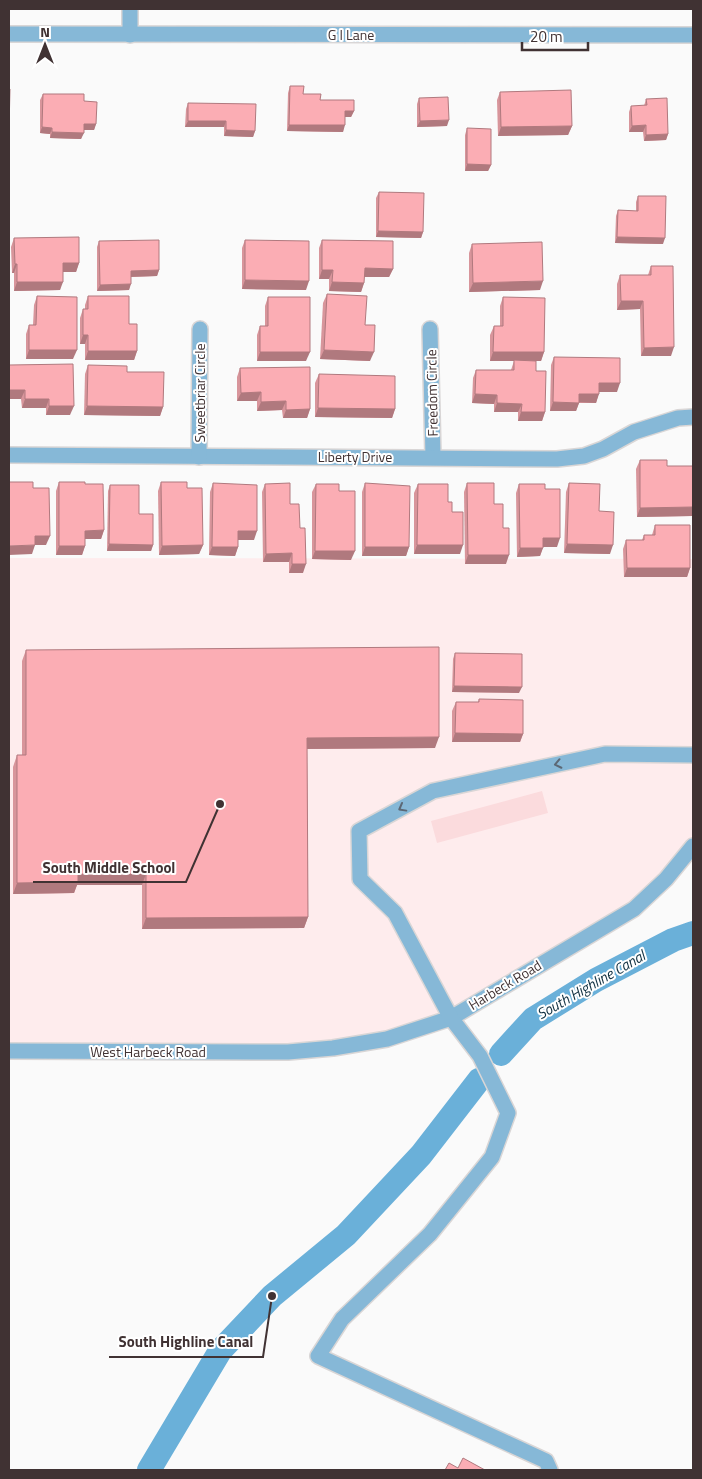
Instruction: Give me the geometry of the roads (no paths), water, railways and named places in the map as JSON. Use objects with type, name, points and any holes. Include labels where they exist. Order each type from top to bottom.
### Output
[{"type":"street","points":[[130,9],[130,35]]},
{"type":"street","name":"G I Lane","points":[[9,34],[693,35]]},
{"type":"street","name":"Sweetbriar Circle","points":[[199,457],[200,329]]},
{"type":"street","name":"Freedom Circle","points":[[430,329],[433,457]]},
{"type":"street","name":"Liberty Drive","points":[[9,455],[557,459],[584,456],[634,432],[678,418],[693,417]]},
{"type":"street","points":[[550,1470],[546,1461],[318,1356],[342,1319],[430,1234],[492,1157],[508,1113],[480,1056],[451,1018],[395,913],[360,879],[359,831],[433,791],[605,754],[693,755]]},
{"type":"street","name":"Harbeck Road","points":[[288,1052],[333,1048],[387,1039],[451,1018],[634,909],[666,879],[692,850]]},
{"type":"street","name":"West Harbeck Road","points":[[9,1051],[288,1052]]},
{"type":"waterway","name":"South Highline Canal","points":[[501,1054],[533,1019],[596,980],[673,940],[693,933]]},
{"type":"waterway","name":"South Highline Canal","points":[[149,1470],[220,1351],[272,1296],[346,1235],[421,1155],[479,1080]]},
{"type":"place","name":"South Middle School","points":[[220,804]]},
{"type":"place","name":"South Highline Canal","points":[[272,1296]]}]
